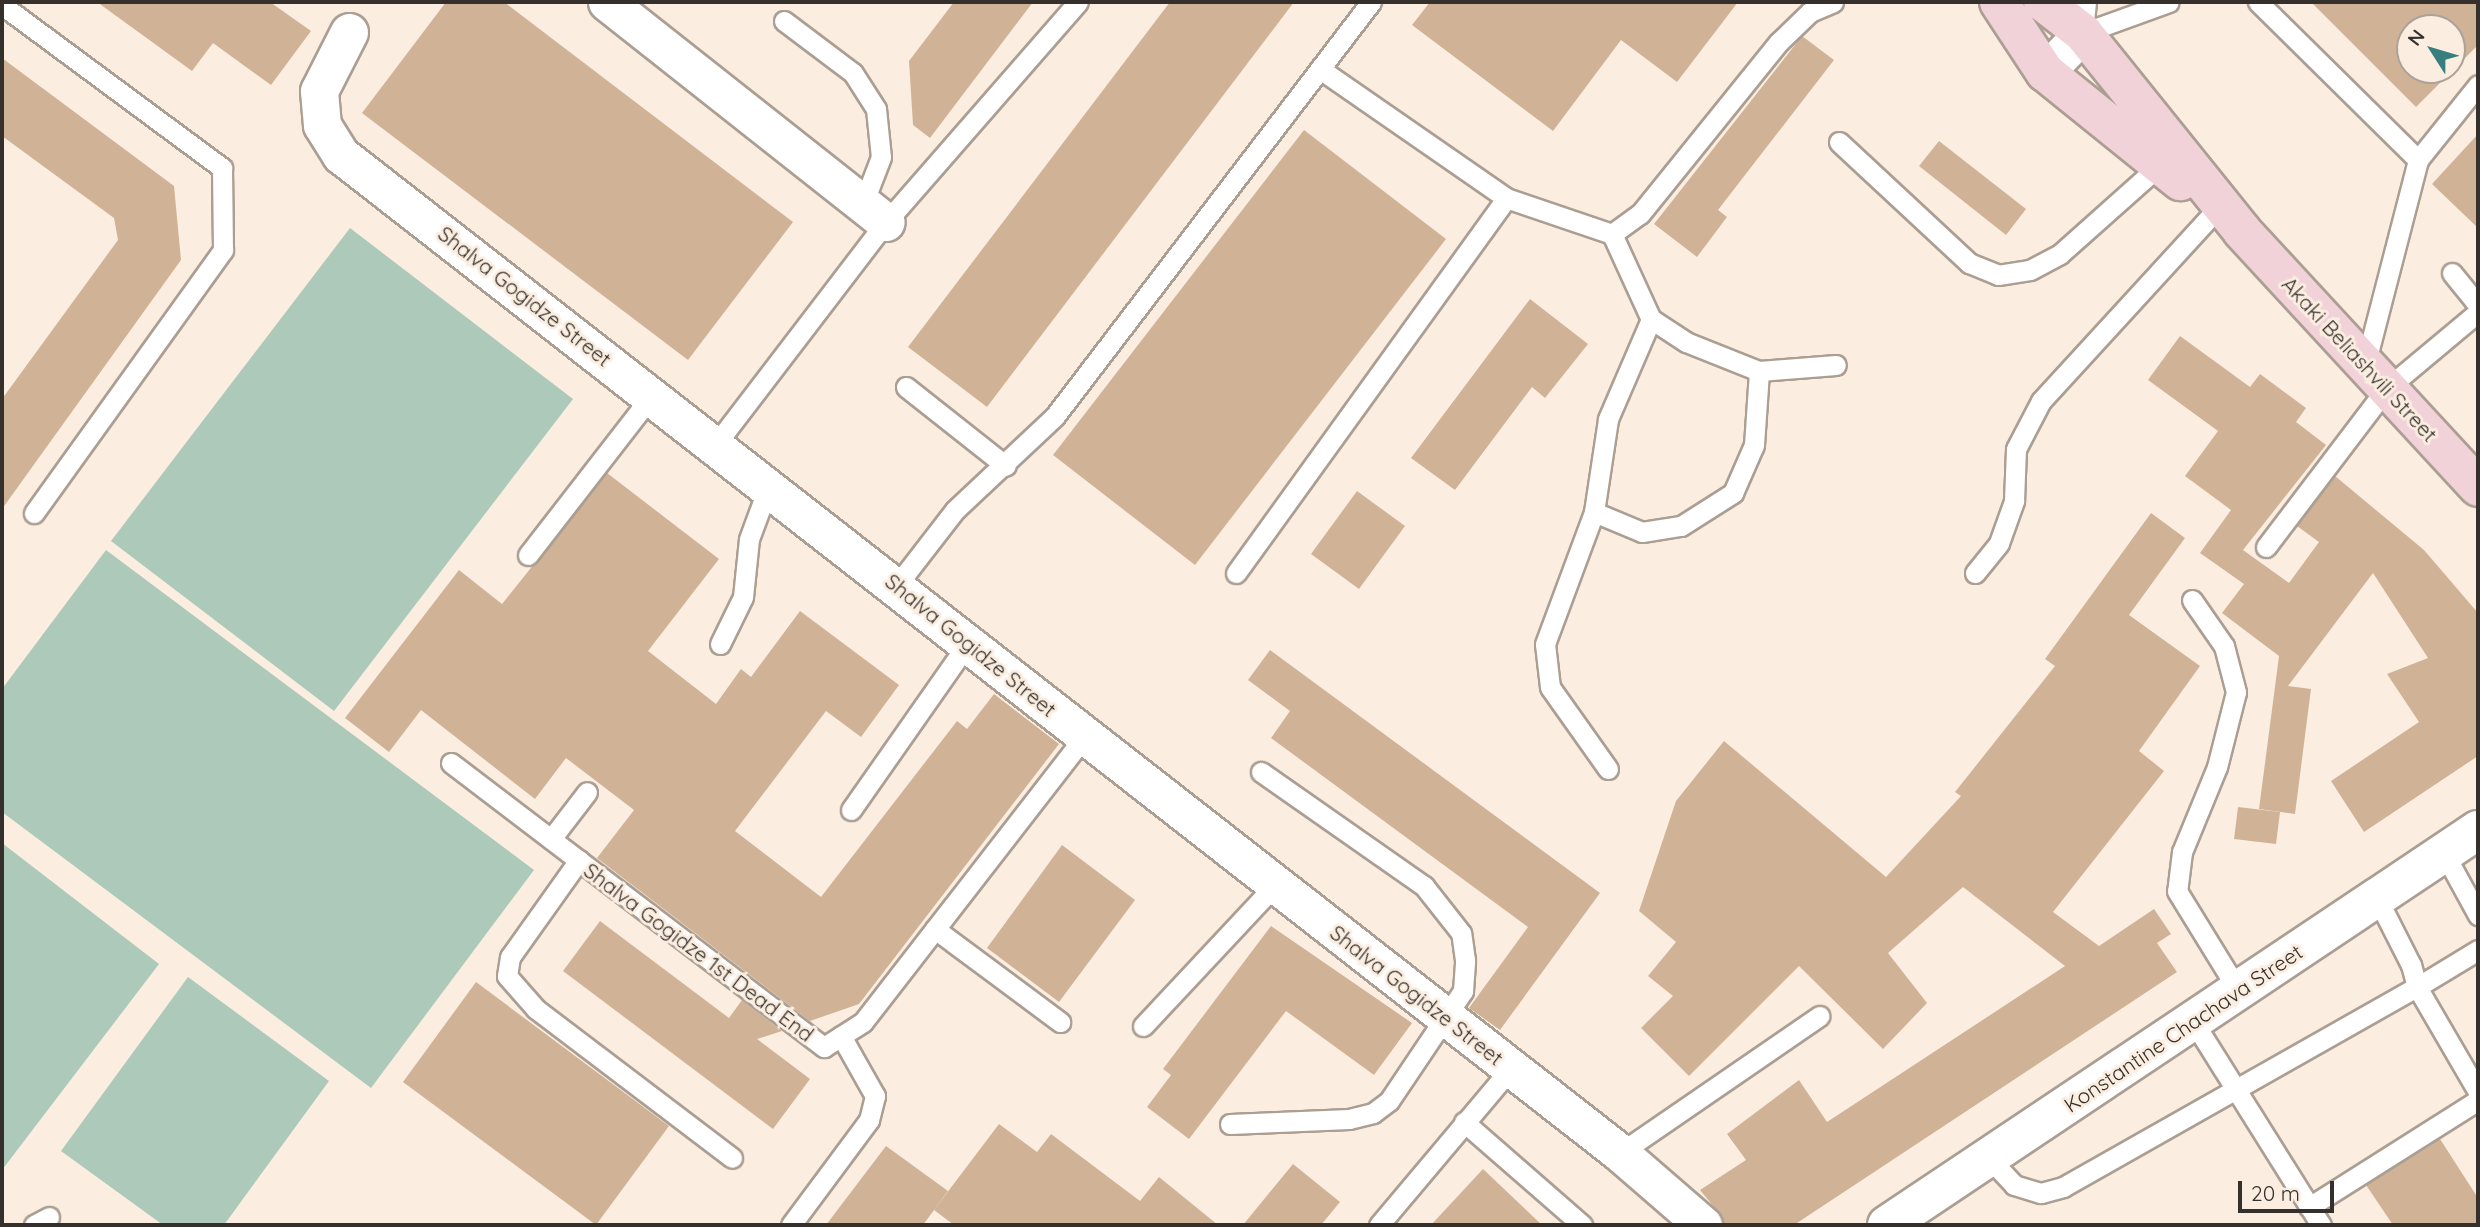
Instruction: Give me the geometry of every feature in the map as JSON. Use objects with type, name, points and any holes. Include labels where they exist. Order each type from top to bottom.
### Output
[{"type":"main road","name":"Akaki Beliashvili Street","points":[[1999,2],[2045,72],[2229,220]]},
{"type":"main road","name":"Akaki Beliashvili Street","points":[[2043,2],[2085,17],[2229,220],[2478,487]]},
{"type":"street","points":[[607,2],[875,213]]},
{"type":"street","points":[[2045,72],[2085,17]]},
{"type":"street","name":"Shalva Gogidze Street","points":[[349,32],[319,91],[322,125],[341,155],[897,585],[1084,737],[1620,1153],[1703,1225]]},
{"type":"street","name":"Konstantine Chachava Street","points":[[1888,1225],[2478,830]]},
{"type":"lane","points":[[716,444],[875,213],[1078,2]]},
{"type":"lane","points":[[897,585],[955,510],[1006,466],[1055,416],[1371,2]]},
{"type":"lane","points":[[1612,234],[1640,214],[1779,41],[1810,12],[1833,2]]},
{"type":"lane","points":[[2085,17],[2169,2]]},
{"type":"lane","points":[[2258,2],[2418,160]]},
{"type":"lane","points":[[2,5],[222,168],[223,250],[34,513]]},
{"type":"lane","points":[[783,21],[853,73],[876,109],[881,157],[875,213]]},
{"type":"lane","points":[[1320,69],[1506,198],[1612,234],[1651,319],[1714,356],[1759,372],[1836,365]]},
{"type":"lane","points":[[2266,547],[2376,377],[2418,160],[2478,85]]},
{"type":"lane","points":[[1839,142],[1969,263],[1998,275],[2030,270],[2060,254],[2161,165]]},
{"type":"lane","points":[[1236,573],[1506,198]]},
{"type":"lane","points":[[1975,573],[1998,543],[2014,501],[2016,449],[2041,401],[2229,220]]},
{"type":"lane","points":[[2452,273],[2478,304]]},
{"type":"lane","points":[[2376,377],[2478,312]]},
{"type":"lane","points":[[1608,769],[1550,687],[1545,644],[1594,512],[1608,419],[1651,319]]},
{"type":"lane","points":[[1594,512],[1642,532],[1681,526],[1733,493],[1754,445],[1759,372]]},
{"type":"lane","points":[[906,387],[1006,466]]},
{"type":"lane","points":[[528,555],[653,394]]},
{"type":"lane","points":[[720,644],[743,597],[749,539],[769,485]]},
{"type":"lane","points":[[2192,600],[2224,646],[2236,692],[2217,767],[2182,852],[2177,891],[2238,990]]},
{"type":"lane","points":[[851,810],[968,643]]},
{"type":"lane","name":"Shalva Gogidze 1st Dead End","points":[[451,764],[824,1048],[863,1022],[1084,737]]},
{"type":"lane","points":[[1230,1124],[1349,1119],[1373,1113],[1389,1101],[1462,991],[1465,960],[1461,933],[1424,886],[1261,772]]},
{"type":"lane","points":[[551,839],[587,792]]},
{"type":"lane","points":[[2444,853],[2478,915]]},
{"type":"lane","points":[[579,860],[510,957],[507,976],[536,1009],[732,1158]]},
{"type":"lane","points":[[1143,1026],[1275,885]]},
{"type":"lane","points":[[2376,898],[2411,965],[2417,987],[2478,1092]]},
{"type":"lane","points":[[935,929],[1060,1022]]},
{"type":"lane","points":[[1989,1158],[2014,1185],[2041,1194],[2063,1187],[2478,950]]},
{"type":"lane","points":[[1620,1153],[1819,1016]]},
{"type":"lane","points":[[2193,1021],[2321,1225]]},
{"type":"lane","points":[[791,1225],[869,1120],[875,1096],[841,1036]]},
{"type":"lane","points":[[1380,1225],[1511,1068]]},
{"type":"lane","points":[[2309,1207],[2478,1100]]},
{"type":"lane","points":[[1464,1122],[1582,1225]]},
{"type":"green space","points":[[350,228],[573,399],[334,711],[111,541]]},
{"type":"green space","points":[[106,550],[534,870],[371,1088],[2,812],[2,689]]},
{"type":"green space","points":[[2,843],[159,964],[2,1170]]},
{"type":"green space","points":[[188,977],[329,1081],[224,1225],[163,1225],[61,1151]]},
{"type":"building","points":[[97,2],[270,2],[311,31],[271,85],[213,43],[192,71]]},
{"type":"building","points":[[446,2],[504,2],[793,222],[688,360],[362,113]]},
{"type":"building","points":[[954,2],[1033,2],[930,138],[913,125],[909,61]]},
{"type":"building","points":[[1170,2],[1294,2],[987,407],[908,347]]},
{"type":"building","points":[[1430,2],[1738,2],[1677,82],[1621,40],[1553,131],[1412,25]]},
{"type":"building","points":[[2311,2],[2478,2],[2478,45],[2466,57],[2466,14],[2396,14],[2396,84],[2439,84],[2416,107]]},
{"type":"building","points":[[1802,36],[1834,60],[1718,210],[1727,217],[1697,257],[1654,224]]},
{"type":"building","points":[[2,58],[174,186],[181,260],[2,509],[2,399],[118,240],[114,218],[2,136]]},
{"type":"building","points":[[1304,130],[1446,239],[1195,565],[1053,455]]},
{"type":"building","points":[[2478,134],[2478,228],[2432,184]]},
{"type":"building","points":[[1939,141],[2026,209],[2006,235],[1919,166]]},
{"type":"building","points":[[1530,299],[1588,344],[1545,398],[1532,387],[1455,490],[1411,458]]},
{"type":"building","points":[[2180,336],[2250,387],[2260,374],[2306,408],[2296,422],[2326,445],[2243,550],[2289,583],[2319,542],[2297,526],[2335,476],[2424,550],[2478,613],[2478,756],[2364,832],[2331,781],[2419,722],[2387,674],[2428,658],[2373,573],[2288,686],[2311,689],[2295,814],[2259,809],[2279,656],[2222,613],[2244,584],[2200,553],[2231,510],[2185,476],[2218,431],[2148,380]]},
{"type":"building","points":[[607,473],[719,559],[648,651],[716,704],[741,669],[751,677],[800,611],[899,685],[861,737],[826,711],[735,831],[821,897],[957,721],[967,729],[994,694],[1059,744],[859,1004],[810,1021],[597,858],[634,810],[566,758],[535,799],[421,710],[389,752],[345,718],[459,570],[502,604]]},
{"type":"building","points":[[1357,491],[1405,526],[1359,589],[1311,554]]},
{"type":"building","points":[[2151,513],[2185,538],[2129,615],[2200,666],[2139,751],[2164,771],[2053,912],[2099,946],[2154,909],[2171,934],[2157,943],[2177,972],[1794,1225],[1723,1225],[1723,1218],[1700,1190],[1746,1160],[1727,1134],[1799,1080],[1827,1122],[2065,966],[1963,887],[1888,953],[1927,1003],[1883,1049],[1799,966],[1689,1076],[1641,1028],[1673,996],[1648,976],[1676,942],[1639,911],[1676,801],[1724,741],[1886,877],[1961,796],[1955,792],[2055,666],[2045,659]]},
{"type":"building","points":[[1270,650],[1600,893],[1500,1030],[1469,1008],[1528,927],[1271,738],[1290,711],[1248,680]]},
{"type":"building","points":[[2238,807],[2280,812],[2276,844],[2234,839]]},
{"type":"building","points":[[1062,845],[1135,900],[1059,1002],[987,948]]},
{"type":"building","points":[[600,921],[729,1018],[742,1000],[782,1031],[757,1039],[810,1079],[773,1129],[563,971]]},
{"type":"building","points":[[1271,926],[1412,1023],[1374,1075],[1286,1011],[1189,1139],[1147,1107],[1171,1075],[1163,1069]]},
{"type":"building","points":[[476,982],[669,1126],[596,1225],[403,1082]]},
{"type":"building","points":[[999,1124],[1037,1152],[1051,1134],[1140,1201],[1159,1177],[1218,1225],[954,1225],[934,1210]]},
{"type":"building","points":[[2440,1139],[2478,1198],[2478,1225],[2393,1225],[2366,1185]]},
{"type":"building","points":[[886,1146],[948,1191],[923,1225],[826,1225]]},
{"type":"building","points":[[1293,1164],[1340,1202],[1321,1225],[1243,1225]]},
{"type":"building","points":[[1483,1169],[1542,1225],[1431,1225]]}]
